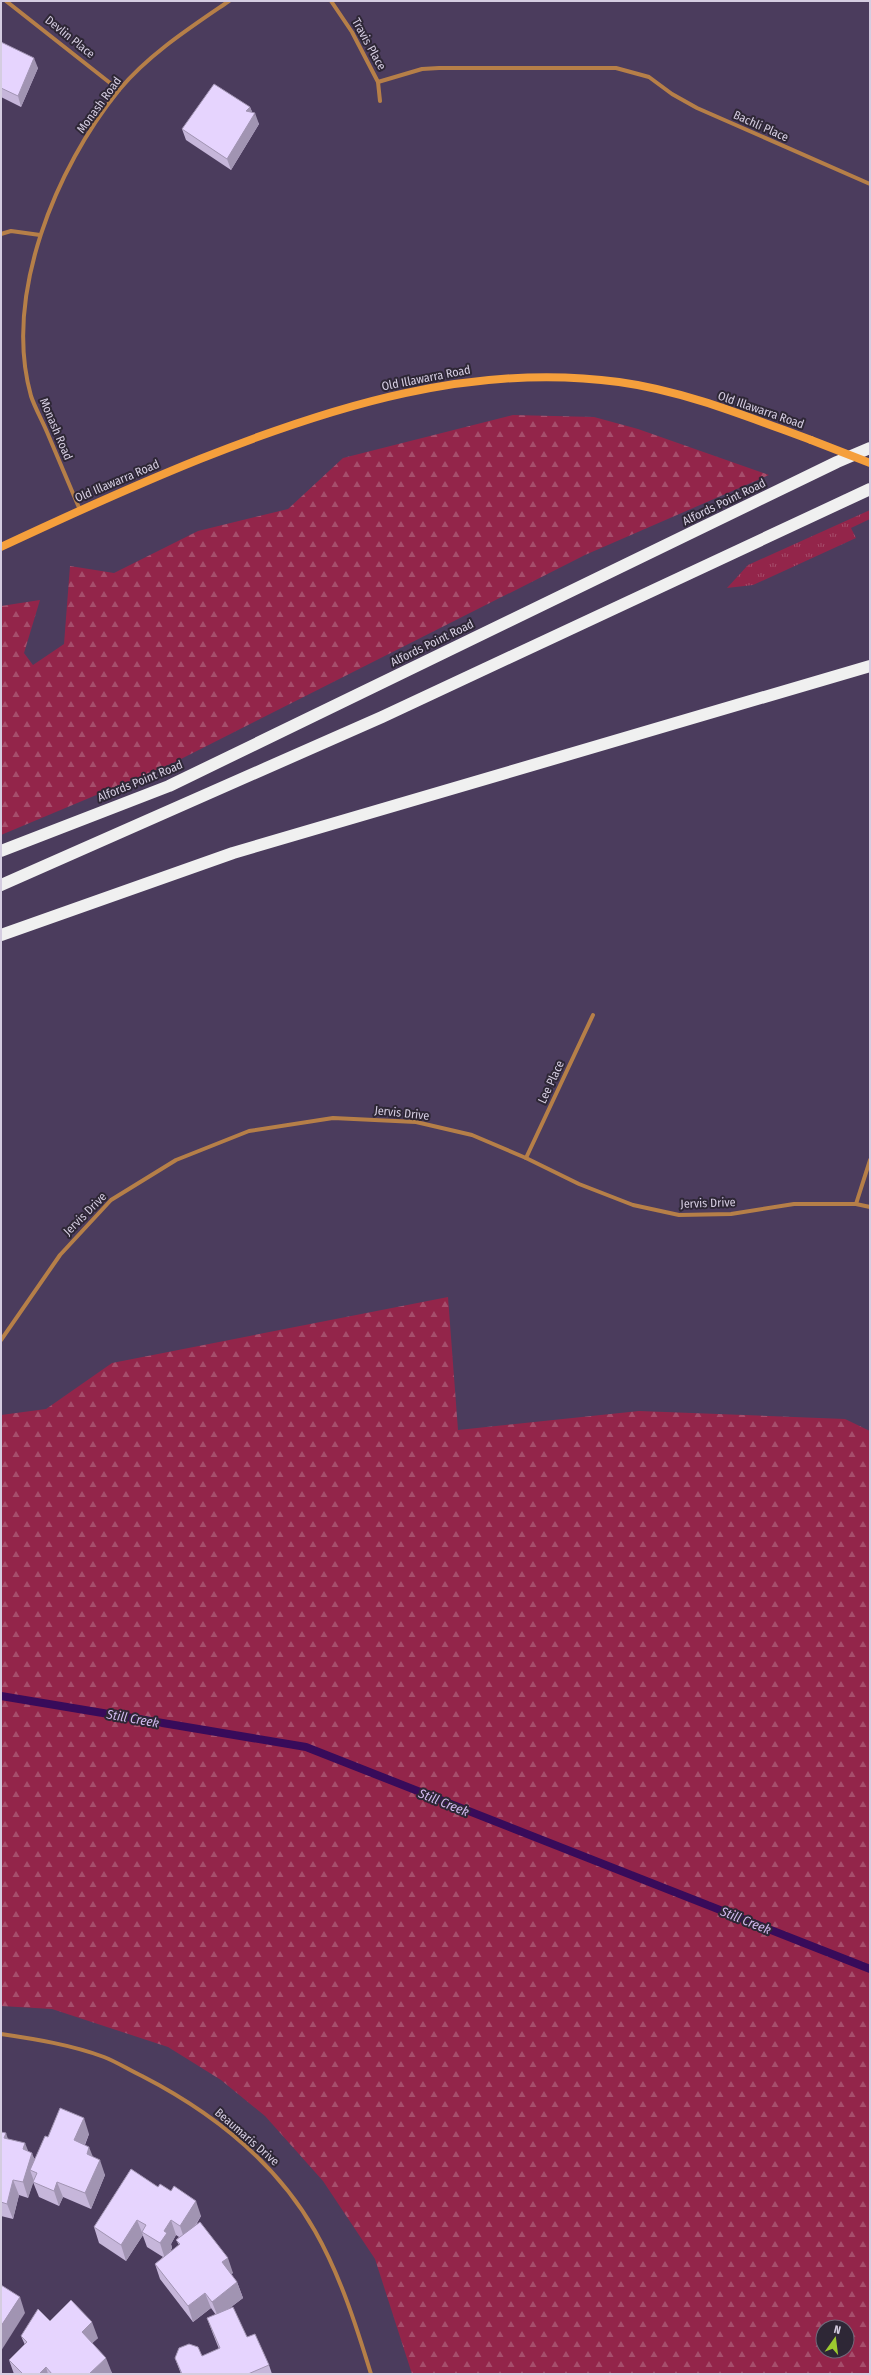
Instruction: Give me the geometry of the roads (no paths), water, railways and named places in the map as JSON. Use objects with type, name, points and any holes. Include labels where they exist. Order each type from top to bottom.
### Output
[{"type":"highway","name":"Alfords Point Road","points":[[1,851],[169,786],[837,462],[870,448]]},
{"type":"highway","points":[[1,885],[382,717],[870,489]]},
{"type":"highway","points":[[1,936],[233,853],[870,666]]},
{"type":"street","name":"Devlin Place","points":[[6,1],[120,90]]},
{"type":"street","name":"Monash Road","points":[[80,510],[31,396],[23,350],[26,306],[40,235],[66,175],[86,138],[120,90],[151,59],[229,1]]},
{"type":"street","name":"Travis Place","points":[[331,1],[352,32],[378,82],[380,101]]},
{"type":"street","name":"Bachli Place","points":[[378,82],[422,69],[616,68],[649,77],[672,94],[697,108],[870,184]]},
{"type":"street","points":[[1,234],[10,231],[40,235]]},
{"type":"street","name":"Old Illawarra Road","points":[[1,547],[80,510],[245,441],[344,408],[425,388],[471,380],[569,377],[659,389],[740,414],[870,463]]},
{"type":"street","name":"Lee Place","points":[[526,1158],[593,1014]]},
{"type":"street","name":"Jervis Drive","points":[[1,1340],[60,1255],[111,1200],[176,1160],[249,1131],[333,1118],[416,1122],[472,1136],[526,1158],[579,1184],[633,1205],[679,1215],[731,1214],[794,1204],[856,1204],[870,1207]]},
{"type":"street","points":[[856,1204],[870,1160]]},
{"type":"street","name":"Beaumaris Drive","points":[[1,2034],[37,2039],[104,2057],[177,2094],[223,2125],[272,2169],[315,2231],[354,2318],[371,2374]]},
{"type":"waterway","name":"Still Creek","points":[[1,1696],[306,1747],[870,1969]]}]
